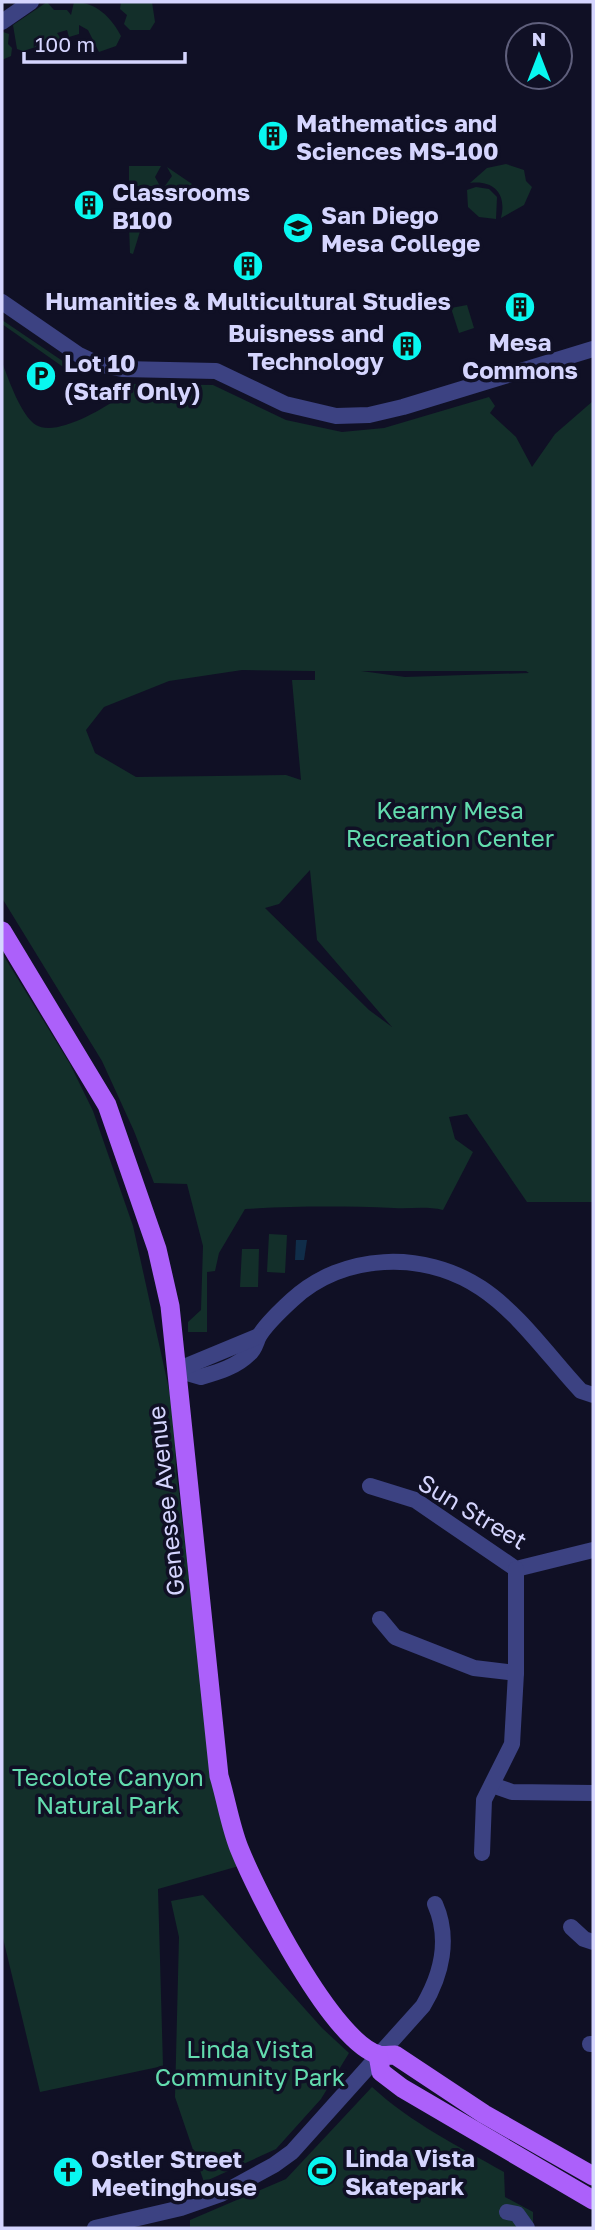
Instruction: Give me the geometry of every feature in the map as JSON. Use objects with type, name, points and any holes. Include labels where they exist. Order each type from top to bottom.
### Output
[{"type":"main road","name":"Genesee Avenue","points":[[2,931],[107,1105],[157,1249],[170,1306],[219,1776],[238,1846],[268,1914],[313,1989],[347,2030],[378,2055],[395,2056],[484,2114],[593,2176]]},
{"type":"main road","name":"Genesee Avenue","points":[[378,2055],[382,2072],[402,2088],[592,2195]]},
{"type":"street","points":[[2,22],[31,2]]},
{"type":"street","points":[[2,302],[79,355],[98,364],[122,369],[216,371],[234,377],[285,404],[337,416],[369,415],[403,407],[593,349]]},
{"type":"street","points":[[177,1370],[201,1377],[229,1368],[252,1353],[259,1336],[292,1300],[310,1285],[330,1274],[372,1263],[414,1263],[455,1274],[482,1289],[512,1315],[581,1391],[593,1395]]},
{"type":"street","name":"Sun Street","points":[[370,1486],[415,1500],[516,1569],[593,1550]]},
{"type":"street","points":[[482,1853],[484,1800],[512,1744],[516,1673],[516,1569]]},
{"type":"street","points":[[380,1619],[395,1637],[462,1664],[484,1670],[516,1673]]},
{"type":"street","points":[[492,1785],[512,1792],[593,1793]]},
{"type":"street","points":[[95,2228],[181,2208],[221,2194],[292,2152],[424,2006],[435,1987],[443,1956],[443,1922],[435,1904]]},
{"type":"street","points":[[571,1927],[584,1940],[593,1942]]},
{"type":"street","points":[[507,2212],[517,2214],[527,2228]]},
{"type":"green space","points":[[47,2],[54,10],[67,10],[71,15],[74,2],[96,8],[108,17],[121,36],[116,46],[99,52],[88,30],[79,25],[79,34],[69,37],[67,30],[57,33],[61,39],[37,42],[36,47],[23,51],[17,49],[13,25]]},
{"type":"green space","points":[[121,2],[152,2],[155,22],[150,30],[130,30],[124,24],[127,15],[120,9]]},
{"type":"green space","points":[[3,32],[9,34],[8,44],[12,48],[11,56],[2,60]]},
{"type":"green space","points":[[506,164],[524,170],[526,181],[532,187],[524,205],[501,218],[502,202],[497,190],[486,184],[470,183],[487,168]]},
{"type":"green space","points":[[129,166],[161,166],[155,177],[160,186],[129,186]]},
{"type":"green space","points":[[167,167],[192,184],[165,186],[172,176]]},
{"type":"green space","points":[[476,187],[489,189],[497,197],[496,219],[479,217],[468,207],[467,190]]},
{"type":"green space","points":[[129,225],[142,225],[133,254],[130,253]]},
{"type":"green space","points":[[467,305],[474,328],[459,333],[451,308]]},
{"type":"green space","points":[[2,320],[67,364],[66,369],[2,324]]},
{"type":"green space","name":"Kearny Mesa Recreation Center","points":[[2,362],[25,414],[36,425],[44,428],[78,421],[117,399],[118,391],[114,390],[125,384],[213,385],[286,420],[342,432],[384,428],[489,397],[495,406],[490,413],[516,437],[532,467],[555,434],[593,401],[593,1202],[527,1202],[467,1114],[449,1117],[455,1139],[473,1152],[443,1210],[338,1207],[245,1209],[219,1253],[215,1271],[207,1272],[207,1332],[188,1332],[188,1322],[201,1310],[203,1246],[187,1184],[154,1183],[102,1061],[2,898]],"holes":[[[242,670],[315,671],[315,680],[292,680],[301,780],[286,775],[136,777],[95,753],[86,730],[104,707],[169,681]],[[361,671],[526,671],[529,673],[405,677]],[[310,870],[317,940],[392,1027],[369,1010],[265,908],[279,904]]]},
{"type":"green space","name":"Tecolote Canyon Natural Park","points":[[2,953],[70,1064],[93,1111],[133,1226],[174,1412],[176,1469],[211,1762],[239,1866],[158,1889],[163,2066],[40,2092],[2,1934]]},
{"type":"green space","points":[[269,1234],[287,1235],[285,1273],[267,1272]]},
{"type":"green space","points":[[242,1249],[259,1249],[258,1287],[240,1287]]},
{"type":"green space","name":"Linda Vista Community Park","points":[[203,1895],[322,2028],[349,2053],[321,2099],[276,2149],[204,2182],[175,2097],[179,1937],[171,1901]]},
{"type":"green space","name":"Linda Vista Community Park","points":[[372,2087],[419,2123],[504,2172],[505,2197],[533,2212],[533,2228],[190,2228],[190,2220],[286,2179]]},
{"type":"water","points":[[296,1240],[307,1240],[304,1260],[295,1260]]},
{"type":"place","name":"Mathematics and Sciences MS-100","points":[[273,136]]},
{"type":"place","name":"Classrooms B100","points":[[89,205]]},
{"type":"place","name":"San Diego Mesa College","points":[[298,228]]},
{"type":"place","name":"Humanities & Multicultural Studies","points":[[248,266]]},
{"type":"place","name":"Mesa Commons","points":[[520,307]]},
{"type":"place","name":"Buisness and Technology","points":[[407,346]]},
{"type":"place","name":"Lot 10 (Staff Only)","points":[[41,376]]},
{"type":"place","name":"Linda Vista Skatepark","points":[[322,2171]]},
{"type":"place","name":"Ostler Street Meetinghouse","points":[[68,2172]]}]
